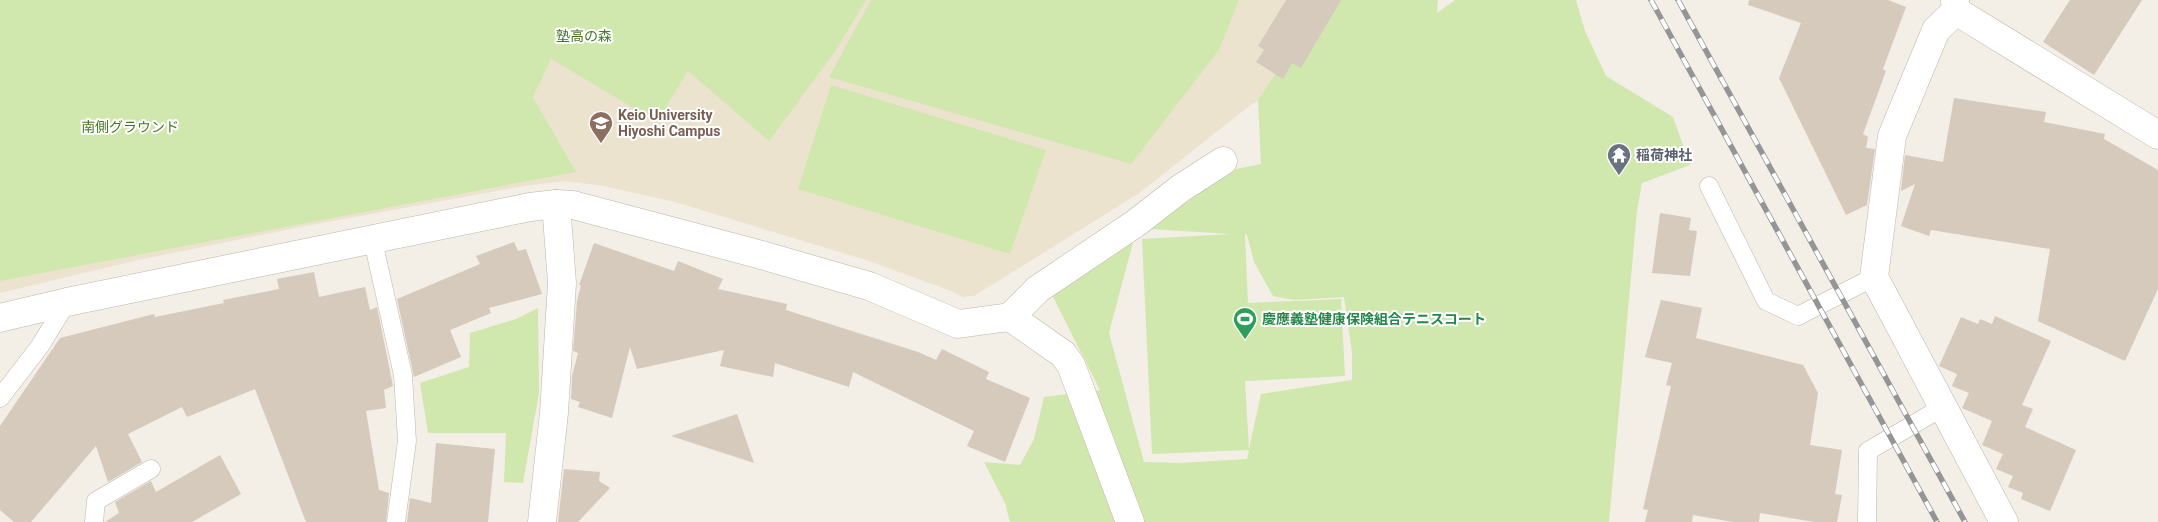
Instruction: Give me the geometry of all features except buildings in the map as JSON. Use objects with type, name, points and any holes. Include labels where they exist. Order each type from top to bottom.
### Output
[{"type":"street","points":[[2004,522],[1874,277],[1892,136],[1936,30],[1955,6],[2158,135]]},
{"type":"street","points":[[0,318],[67,302],[373,241],[530,207],[556,204],[583,207],[869,286],[958,324],[1010,317],[1038,289],[1136,223],[1181,188],[1223,160]]},
{"type":"street","points":[[542,522],[554,413],[562,283],[556,204]]},
{"type":"street","points":[[1010,317],[1064,354],[1071,365],[1130,522]]},
{"type":"lane","points":[[1709,186],[1766,302],[1798,316],[1874,277]]},
{"type":"lane","points":[[373,241],[403,375],[407,441],[396,522]]},
{"type":"lane","points":[[0,398],[40,346],[67,302]]},
{"type":"lane","points":[[1867,522],[1868,451],[1943,407]]},
{"type":"lane","points":[[94,522],[96,501],[151,469]]},
{"type":"shaded area","name":"Keio University Hiyoshi Campus","points":[[0,0],[1414,0],[1248,107],[1138,194],[974,296],[963,297],[869,261],[675,202],[604,186],[565,181],[524,186],[306,226],[138,260],[0,293]]},
{"type":"green space","name":"南側グラウンド","points":[[0,0],[866,0],[834,53],[769,141],[688,71],[657,122],[551,59],[533,97],[576,172],[0,281]]},
{"type":"green space","points":[[871,0],[1239,0],[1219,50],[1131,164],[829,77]]},
{"type":"green space","points":[[1318,0],[1438,0],[1437,13],[1455,0],[1576,0],[1585,31],[1606,76],[1673,117],[1690,165],[1642,183],[1637,211],[1609,522],[1010,522],[1005,503],[984,462],[1020,465],[1034,439],[1044,397],[1100,390],[1050,291],[1135,235],[1109,333],[1144,462],[1180,463],[1247,459],[1249,450],[1152,454],[1142,239],[1231,234],[1150,229],[1231,170],[1261,164],[1258,100],[1318,10]],"holes":[[[1245,234],[1247,235],[1254,262],[1273,296],[1294,300],[1344,297],[1352,352],[1352,380],[1261,394],[1249,449],[1245,381],[1345,376],[1341,299],[1248,303]]]},
{"type":"green space","points":[[831,85],[1046,150],[1010,254],[798,189]]},
{"type":"green space","points":[[538,308],[539,393],[523,483],[504,482],[506,433],[428,433],[420,383],[469,367],[470,333],[516,319]]},
{"type":"railway","points":[[1651,0],[1937,522]]},
{"type":"railway","points":[[1678,0],[1965,522]]},
{"type":"place","name":"Keio University Hiyoshi Campus","points":[[601,144]]},
{"type":"place","name":"稲荷神社","points":[[1619,176]]},
{"type":"place","name":"慶應義塾健康保険組合テニスコート","points":[[1245,340]]},
{"type":"park label","name":"塾高の森","points":[[584,36]]}]
